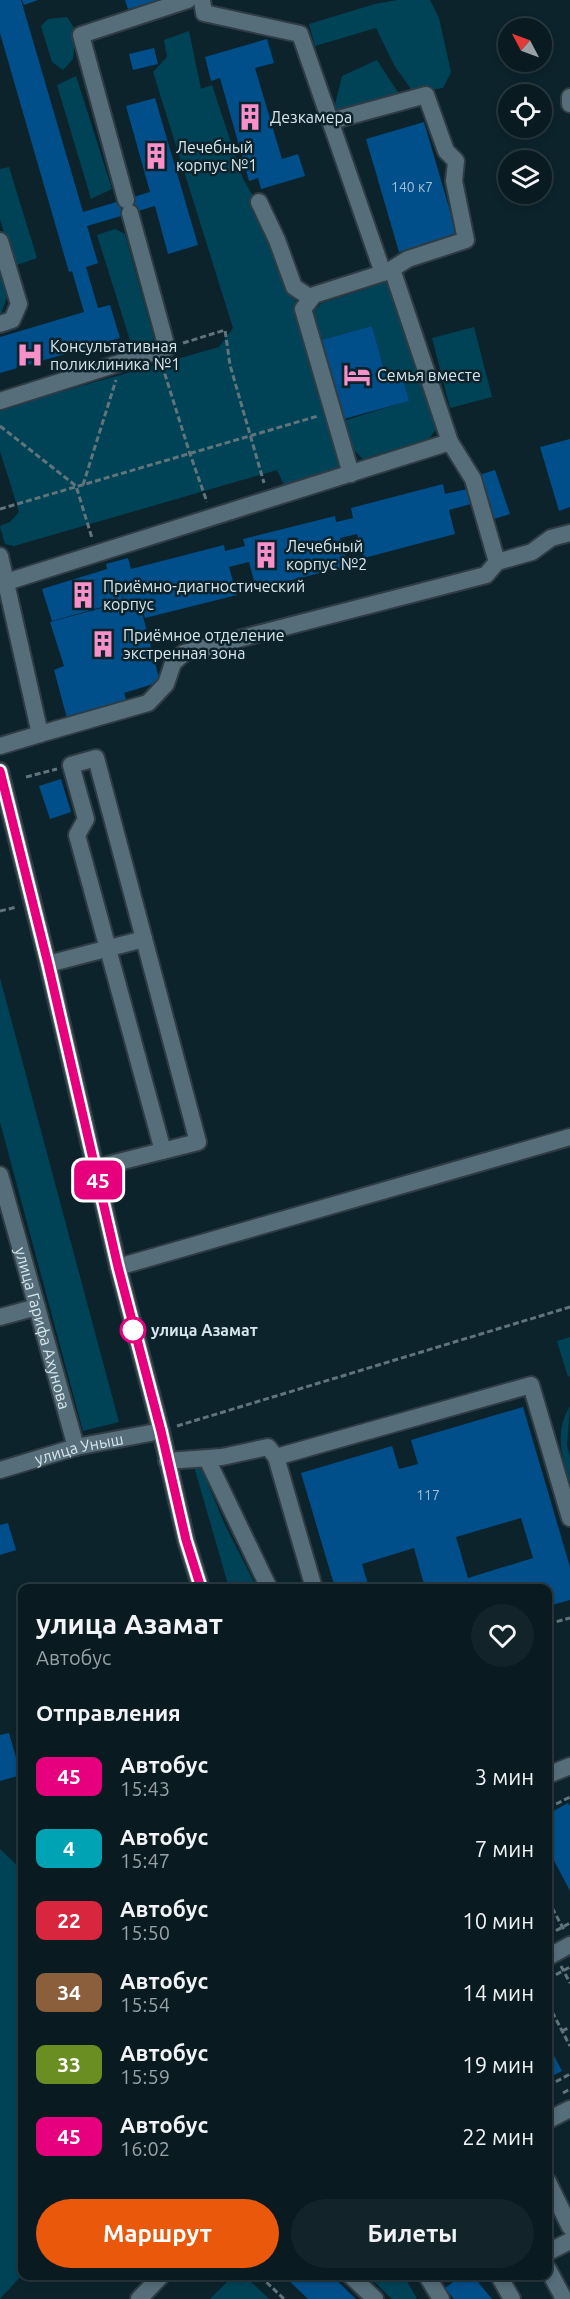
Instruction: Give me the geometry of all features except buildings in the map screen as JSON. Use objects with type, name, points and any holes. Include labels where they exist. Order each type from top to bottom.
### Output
[{"type":"street","points":[[0,401],[163,350],[128,206],[81,35],[188,0]]},
{"type":"street","points":[[202,0],[204,13],[300,34],[450,442],[473,479],[497,562]]},
{"type":"street","points":[[331,120],[426,95],[446,151],[456,161],[454,181],[466,240],[408,259],[388,271],[314,295],[303,309],[351,474]]},
{"type":"street","points":[[570,97],[570,104]]},
{"type":"street","points":[[259,202],[278,240],[294,287],[311,298]]},
{"type":"street","points":[[0,241],[19,304],[12,320],[0,324]]},
{"type":"street","points":[[3,583],[450,442]]},
{"type":"street","points":[[0,746],[148,703],[166,684],[173,663],[184,653],[486,575],[497,562],[532,552],[551,538],[570,532]]},
{"type":"street","points":[[0,556],[3,583],[40,734]]},
{"type":"street","points":[[95,1168],[163,1151],[198,1142],[96,758],[72,765],[86,819],[77,835],[163,1151]]},
{"type":"street","points":[[0,771],[48,964],[118,1267],[161,1431],[186,1540],[200,1584]]},
{"type":"street","points":[[48,964],[144,939]]},
{"type":"street","points":[[118,1267],[570,1137]]},
{"type":"street","name":"улица Гарифа Ахунова","points":[[0,1175],[76,1447]]},
{"type":"street","points":[[0,1317],[37,1307]]},
{"type":"street","points":[[276,1457],[531,1385],[570,1518]]},
{"type":"street","name":"улица Уныш","points":[[0,1470],[76,1447],[161,1431]]},
{"type":"street","points":[[167,1461],[207,1459],[268,1447],[276,1457],[313,1584]]},
{"type":"street","points":[[207,1459],[267,1584]]},
{"type":"street","points":[[552,1773],[570,1766]]},
{"type":"street","points":[[552,1954],[568,1940]]},
{"type":"street","points":[[552,2118],[570,2109]]},
{"type":"street","points":[[552,2190],[570,2228]]},
{"type":"street","points":[[552,2250],[570,2241]]},
{"type":"street","points":[[552,2276],[564,2299]]},
{"type":"street","points":[[139,2299],[157,2280]]},
{"type":"street","points":[[355,2280],[375,2299]]},
{"type":"street","points":[[429,2280],[441,2299]]},
{"type":"street","points":[[501,2280],[512,2299]]},
{"type":"path","points":[[213,517],[189,454],[163,350],[225,330],[230,365],[269,500]]},
{"type":"path","points":[[83,485],[122,363]]},
{"type":"path","points":[[0,508],[332,412]]},
{"type":"path","points":[[0,426],[76,486],[96,554]]},
{"type":"path","points":[[26,777],[72,765]]},
{"type":"path","points":[[161,1431],[570,1307]]},
{"type":"path","points":[[552,1623],[570,1617]]},
{"type":"path","points":[[552,1806],[570,1797]]},
{"type":"path","points":[[552,1908],[568,1940]]},
{"type":"path","points":[[552,1933],[570,1923]]},
{"type":"path","points":[[552,1977],[570,1967]]},
{"type":"path","points":[[552,2012],[570,2046]]},
{"type":"path","points":[[562,2031],[570,2027]]},
{"type":"path","points":[[552,2084],[570,2074]]},
{"type":"path","points":[[264,2280],[284,2299]]},
{"type":"shaded area","points":[[397,0],[430,0],[439,18],[451,72],[443,88],[413,92],[394,65],[376,28],[315,46],[309,24],[375,4]]},
{"type":"shaded area","points":[[67,17],[76,31],[73,59],[63,70],[52,62],[41,26],[48,19]]},
{"type":"shaded area","points":[[189,31],[201,89],[212,85],[243,179],[283,246],[297,292],[294,310],[340,470],[284,485],[277,470],[14,546],[5,544],[0,526],[10,522],[19,512],[0,451],[0,409],[219,347],[233,328],[153,72],[167,57],[164,40]]},
{"type":"shaded area","points":[[377,60],[401,97],[333,113],[342,76]]},
{"type":"shaded area","points":[[76,76],[112,189],[91,199],[57,85]]},
{"type":"shaded area","points":[[9,167],[37,258],[14,266],[0,219],[0,169]]},
{"type":"shaded area","points":[[115,229],[125,234],[156,346],[134,353],[97,235]]},
{"type":"shaded area","points":[[0,271],[7,297],[0,317]]},
{"type":"shaded area","points":[[390,281],[438,426],[429,439],[363,459],[351,447],[343,421],[408,401],[401,373],[386,377],[372,326],[318,341],[314,311],[322,303]]},
{"type":"shaded area","points":[[474,327],[492,397],[450,408],[432,338]]},
{"type":"shaded area","points":[[0,978],[119,1422],[83,1431],[0,1122]]},
{"type":"shaded area","points":[[570,1337],[570,1376],[568,1377],[557,1341]]},
{"type":"shaded area","points":[[570,1406],[567,1445],[570,1457],[570,1484],[562,1454],[561,1435],[562,1425]]},
{"type":"shaded area","points":[[193,1463],[200,1465],[225,1525],[255,1584],[228,1584]]},
{"type":"shaded area","points":[[0,1849],[18,1866],[18,2279],[0,2299]]},
{"type":"shaded area","points":[[229,2280],[249,2280],[269,2299],[210,2299]]},
{"type":"shaded area","points":[[372,2280],[406,2280],[417,2299],[392,2299]]},
{"type":"bus line","name":"45","points":[[0,771],[48,964],[133,1329],[161,1431],[186,1540],[200,1584]]},
{"type":"place","name":"Дезкамера","points":[[250,117]]},
{"type":"place","name":"Лечебный корпус №1","points":[[156,156]]},
{"type":"place","name":"Консультативная поликлиника №1","points":[[30,355]]},
{"type":"place","name":"Семья вместе","points":[[357,375]]},
{"type":"place","name":"Лечебный корпус №2","points":[[266,555]]},
{"type":"place","name":"Приёмно-диагностический корпус","points":[[83,595]]},
{"type":"place","name":"Приёмное отделение экстренная зона","points":[[103,644]]},
{"type":"place","name":"улица Азамат","points":[[133,1330]]}]
